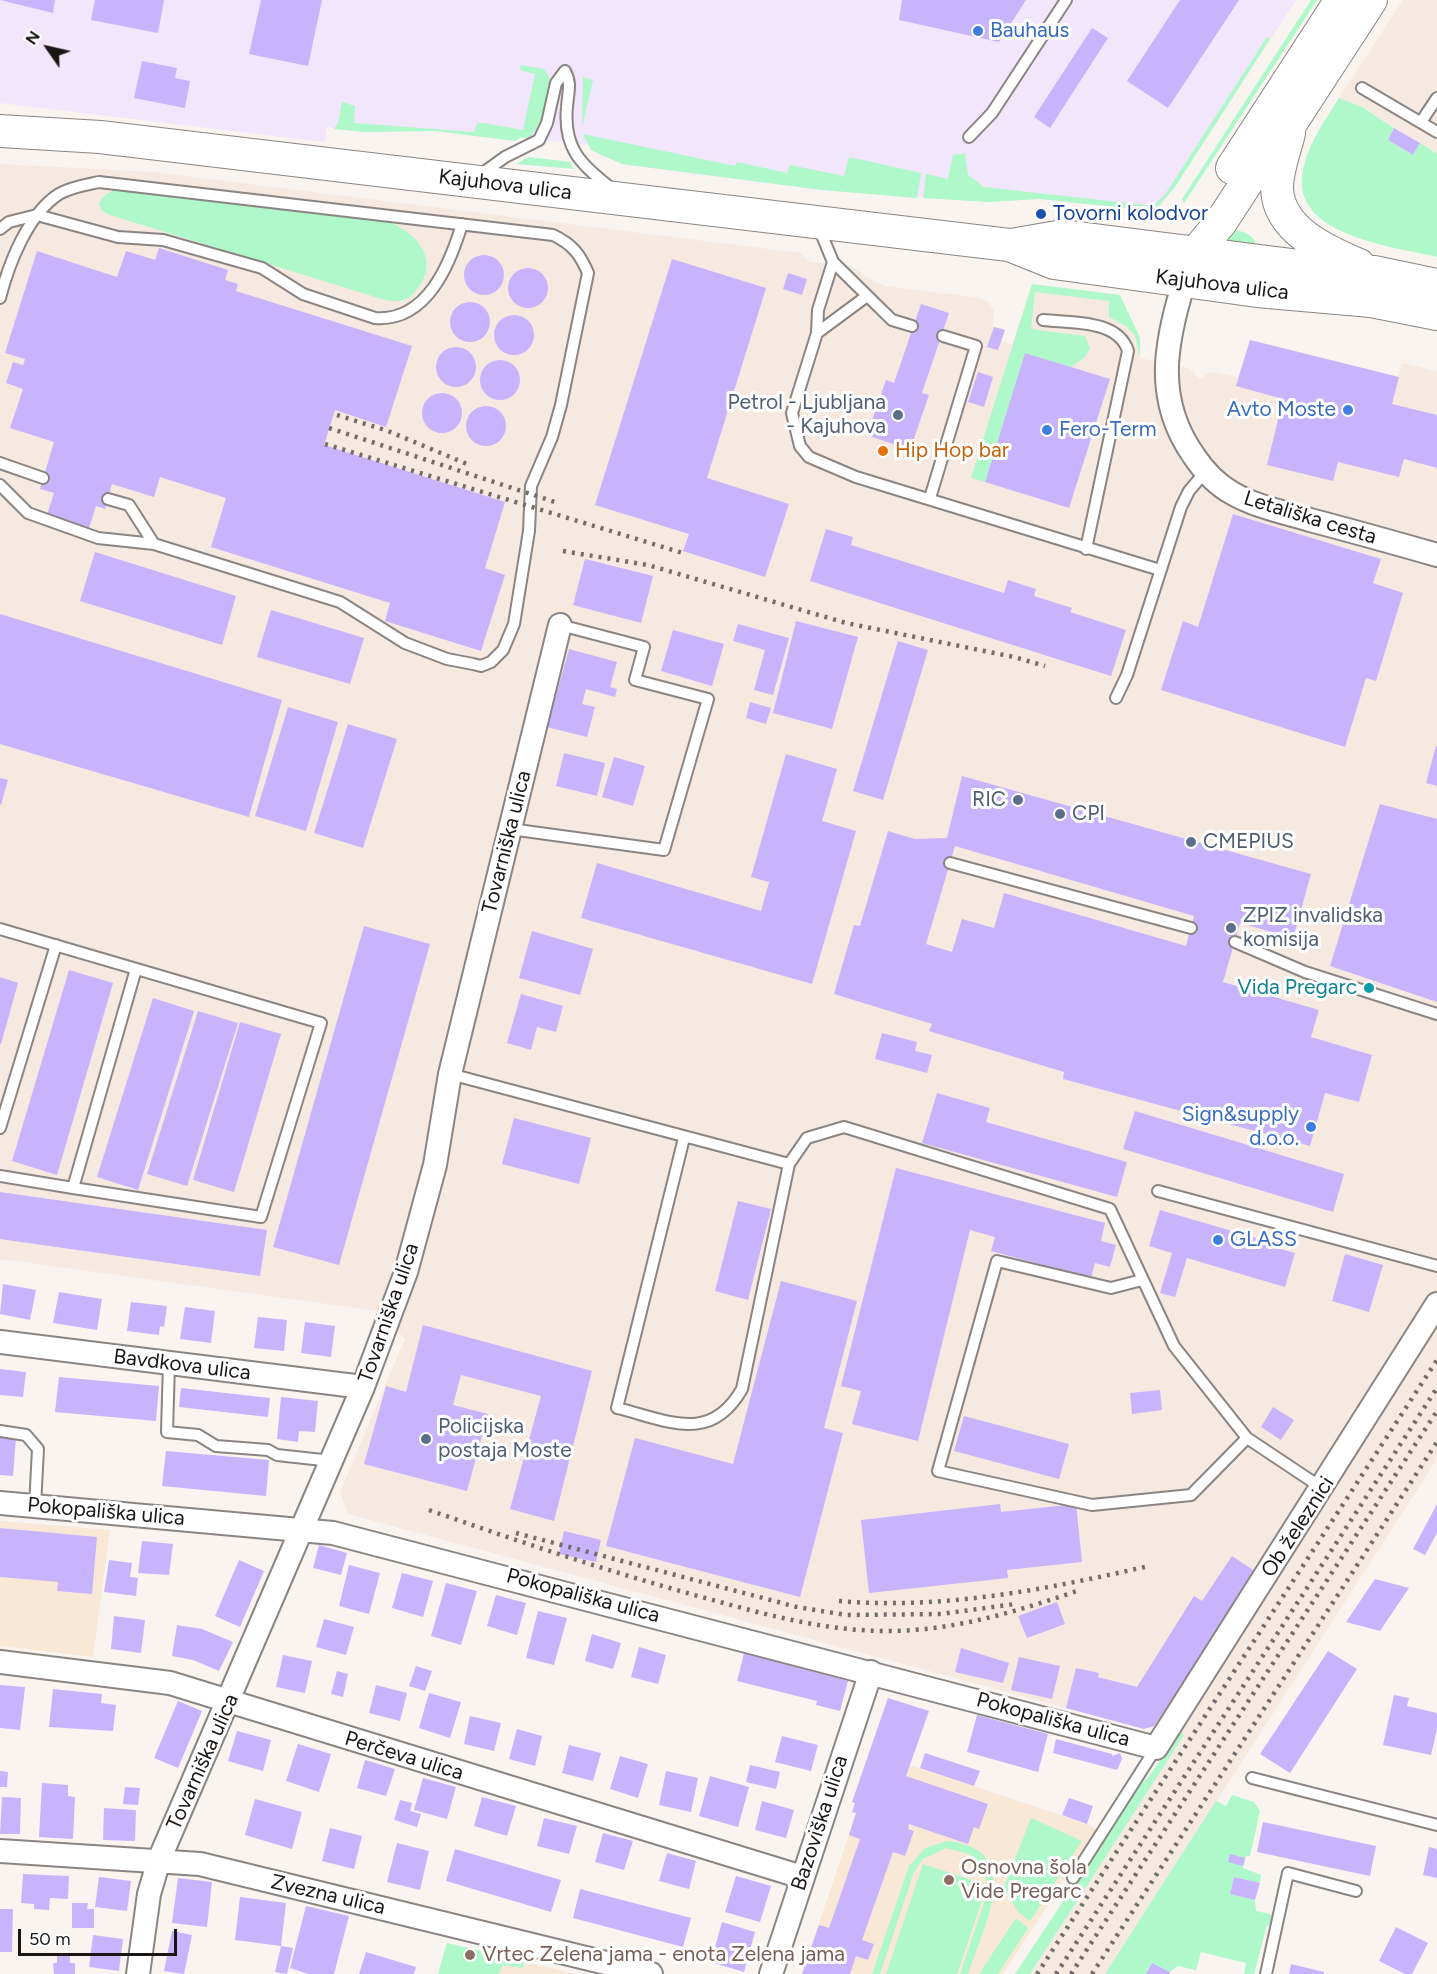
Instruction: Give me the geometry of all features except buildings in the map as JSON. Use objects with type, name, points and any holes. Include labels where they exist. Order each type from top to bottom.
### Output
[{"type":"main road","name":"Letališka cesta","points":[[1189,268],[1194,229],[1341,0]]},
{"type":"main road","name":"Letališka cesta","points":[[1189,268],[1266,153],[1291,123],[1371,0]]},
{"type":"main road","points":[[1291,123],[1277,188],[1286,216],[1310,239],[1337,256],[1373,286]]},
{"type":"main road","name":"Kajuhova ulica","points":[[0,131],[99,137],[1009,245],[1063,236],[1139,244],[1189,268],[1355,273],[1373,286],[1437,314]]},
{"type":"main road","name":"Kajuhova ulica","points":[[1373,286],[1437,285]]},
{"type":"street","name":"Letališka cesta","points":[[1189,268],[1175,311],[1168,349],[1167,394],[1180,432],[1205,472],[1223,488],[1253,503],[1437,555]]},
{"type":"street","name":"Tovarniška ulica","points":[[138,1974],[149,1894],[159,1860],[230,1702],[363,1388],[406,1272],[435,1165],[450,1074],[560,625]]},
{"type":"street","name":"Ob železnici","points":[[1156,1748],[1437,1304]]},
{"type":"street","name":"Bavdkova ulica","points":[[0,1342],[363,1388]]},
{"type":"street","name":"Pokopališka ulica","points":[[0,1503],[333,1533],[469,1566],[1156,1748]]},
{"type":"street","name":"Perčeva ulica","points":[[0,1662],[170,1683],[802,1877]]},
{"type":"street","name":"Bazoviška ulica","points":[[771,1974],[871,1672]]},
{"type":"street","name":"Zvezna ulica","points":[[0,1851],[200,1864],[651,1974]]},
{"type":"lane","points":[[969,137],[993,113],[1066,0]]},
{"type":"lane","points":[[472,180],[505,157],[539,140],[548,123],[556,83],[565,71],[571,82],[566,122],[570,144],[584,167],[626,200]]},
{"type":"lane","points":[[1362,88],[1437,132]]},
{"type":"lane","points":[[1421,122],[1437,98]]},
{"type":"lane","points":[[0,298],[21,242],[37,215],[58,195],[76,187],[99,182],[554,235],[568,242],[580,254],[588,273],[561,405],[552,437],[531,486],[529,531],[514,624],[498,657],[481,666],[447,659],[405,643],[340,602],[154,544],[98,538],[28,513],[0,485]]},
{"type":"lane","points":[[0,229],[9,222],[37,215],[118,237],[163,240],[262,268],[303,294],[375,318],[387,319],[417,306],[429,294],[443,273],[462,224]]},
{"type":"lane","points":[[817,224],[832,262],[892,320],[912,326]]},
{"type":"lane","points":[[832,262],[818,310],[817,333],[792,413],[800,447],[809,457],[829,467],[1086,549],[1160,570]]},
{"type":"lane","points":[[817,333],[867,296]]},
{"type":"lane","points":[[1043,320],[1106,328],[1120,338],[1128,351],[1086,549]]},
{"type":"lane","points":[[930,498],[976,346],[943,336]]},
{"type":"lane","points":[[0,463],[43,478]]},
{"type":"lane","points":[[1116,699],[1185,499],[1205,472]]},
{"type":"lane","points":[[108,499],[129,505],[154,544]]},
{"type":"lane","points":[[510,829],[664,850],[708,699],[635,680],[644,646],[560,625]]},
{"type":"lane","points":[[950,863],[1191,928]]},
{"type":"lane","points":[[0,929],[321,1023],[261,1217],[0,1176]]},
{"type":"lane","points":[[1235,942],[1305,972],[1437,1014]]},
{"type":"lane","points":[[0,1128],[56,945]]},
{"type":"lane","points":[[73,1188],[136,969]]},
{"type":"lane","points":[[450,1074],[684,1138],[789,1164]]},
{"type":"lane","points":[[684,1138],[617,1408],[693,1426],[716,1418],[733,1406],[742,1389],[789,1164],[807,1138],[844,1126],[1110,1209],[1174,1346],[1247,1438],[1322,1488]]},
{"type":"lane","points":[[1158,1191],[1437,1266]]},
{"type":"lane","points":[[1142,1280],[1112,1288],[997,1261],[938,1471],[1092,1505],[1191,1495],[1247,1438]]},
{"type":"lane","points":[[169,1363],[167,1432],[198,1435],[216,1446],[268,1450],[277,1455],[332,1461]]},
{"type":"lane","points":[[0,1431],[22,1433],[31,1438],[38,1449],[35,1506]]},
{"type":"lane","points":[[1073,1878],[1156,1748]]},
{"type":"lane","points":[[1252,1778],[1437,1825]]},
{"type":"lane","points":[[1266,1974],[1288,1873],[1356,1891]]},
{"type":"shaded area","points":[[0,0],[1296,0],[1177,184],[1161,205],[1151,211],[1039,199],[989,202],[822,190],[627,165],[599,155],[587,145],[521,137],[515,141],[435,131],[364,132],[327,127],[324,142],[0,103]]},
{"type":"shaded area","points":[[1403,0],[1437,0],[1437,154],[1362,107],[1339,98]]},
{"type":"shaded area","points":[[0,164],[153,172],[800,253],[810,262],[852,266],[866,277],[885,286],[981,298],[990,304],[994,311],[993,326],[1005,330],[1001,341],[1012,345],[1032,284],[1120,295],[1140,338],[1140,358],[1188,368],[1200,379],[1210,372],[1238,377],[1250,340],[1398,377],[1402,363],[1437,371],[1437,1459],[1105,1974],[1030,1974],[1183,1734],[1156,1724],[1144,1729],[348,1514],[340,1492],[405,1339],[378,1311],[0,1259]]},
{"type":"shaded area","points":[[0,1521],[110,1530],[93,1657],[0,1646]]},
{"type":"shaded area","name":"Osnovna šola Vide Pregarc","points":[[888,1698],[929,1711],[910,1765],[1097,1829],[1003,1974],[802,1974],[856,1813],[855,1803],[852,1802]]},
{"type":"shaded area","name":"Vrtec Zelena jama - enota Zelena jama","points":[[447,1943],[576,1974],[438,1974]]},
{"type":"green space","points":[[1311,0],[1317,0],[1184,203],[1182,199]]},
{"type":"green space","points":[[1267,37],[1270,39],[1177,184],[1156,209],[1146,210],[1039,199],[989,202],[923,198],[926,174],[948,179],[953,155],[965,153],[968,175],[984,187],[1154,206],[1166,193]]},
{"type":"green space","points":[[521,65],[544,69],[550,79],[541,121],[529,139],[521,137],[515,141],[435,131],[364,132],[334,129],[338,124],[342,102],[355,106],[354,123],[474,132],[477,123],[484,123],[523,130],[535,74],[520,70]]},
{"type":"green space","points":[[583,77],[593,80],[582,127]]},
{"type":"green space","points":[[1339,98],[1362,107],[1394,128],[1388,140],[1413,155],[1420,143],[1437,154],[1437,257],[1352,236],[1332,226],[1315,213],[1304,197],[1302,177],[1307,156]]},
{"type":"green space","points":[[583,134],[735,166],[737,162],[787,173],[790,165],[844,176],[849,157],[921,173],[917,198],[822,190],[622,164],[591,150]]},
{"type":"green space","points":[[529,157],[570,162],[574,169],[516,164]]},
{"type":"green space","points":[[116,189],[382,220],[404,230],[420,245],[427,265],[425,277],[418,288],[405,299],[389,301],[110,215],[102,211],[99,204],[104,196]]},
{"type":"green space","points":[[1225,229],[1241,231],[1249,235],[1257,247],[1224,243]]},
{"type":"green space","points":[[1032,284],[1120,295],[1140,338],[1140,358],[1135,335],[1126,326],[1109,317],[1109,301],[1035,292],[1031,329],[1085,336],[1090,348],[1085,357],[1071,367],[1025,353],[985,482],[971,478]]},
{"type":"green space","points":[[1180,1732],[1184,1735],[1030,1974],[1015,1974],[1142,1782],[1147,1779]]},
{"type":"green space","points":[[1232,1795],[1254,1802],[1260,1811],[1250,1856],[1246,1856],[1243,1868],[1261,1875],[1260,1883],[1234,1877],[1230,1894],[1255,1900],[1256,1911],[1270,1914],[1273,1918],[1271,1926],[1267,1925],[1254,1974],[1244,1974],[1246,1963],[1201,1952],[1196,1970],[1178,1966],[1170,1972],[1152,1963],[1146,1974],[1105,1974],[1216,1801],[1226,1806]]},
{"type":"green space","points":[[1031,1818],[1082,1841],[1030,1921],[1018,1912],[1004,1887]]},
{"type":"green space","points":[[947,1841],[971,1847],[986,1858],[993,1874],[993,1893],[989,1914],[968,1974],[960,1974],[987,1894],[985,1873],[969,1854],[946,1848],[923,1859],[914,1872],[880,1974],[872,1974],[909,1866],[925,1848]]},
{"type":"green space","points":[[923,1864],[984,1884],[985,1892],[957,1974],[886,1974]]},
{"type":"green space","points":[[1016,1918],[1028,1928],[998,1974],[979,1974]]},
{"type":"green space","name":"Vrtec Zelena jama - enota Zelena jama","points":[[447,1943],[524,1961],[523,1968],[503,1965],[498,1974],[438,1974]]},
{"type":"railway","points":[[337,415],[388,431],[467,464]]},
{"type":"railway","points":[[329,428],[558,503]]},
{"type":"railway","points":[[325,444],[686,554]]},
{"type":"railway","points":[[563,551],[648,565],[846,623],[1014,657],[1045,666]]},
{"type":"railway","points":[[1037,1974],[1437,1360]]},
{"type":"railway","points":[[1056,1974],[1437,1388]]},
{"type":"railway","points":[[1071,1974],[1437,1411]]},
{"type":"railway","points":[[1092,1974],[1437,1442]]},
{"type":"railway","points":[[429,1510],[568,1557],[673,1589],[775,1616],[842,1628],[887,1631],[936,1628],[1007,1613],[1077,1591]]},
{"type":"railway","points":[[516,1533],[797,1607],[846,1615],[941,1614],[1015,1604]]},
{"type":"railway","points":[[839,1601],[917,1603],[956,1600],[1034,1590],[1149,1566]]},
{"type":"place","name":"Bauhaus","points":[[978,31]]},
{"type":"place","name":"Tovorni kolodvor","points":[[1041,214]]},
{"type":"place","name":"Avto Moste","points":[[1348,410]]},
{"type":"place","name":"Petrol - Ljubljana - Kajuhova","points":[[898,415]]},
{"type":"place","name":"Fero-Term","points":[[1047,430]]},
{"type":"place","name":"Hip Hop bar","points":[[883,451]]},
{"type":"place","name":"RIC","points":[[1018,800]]},
{"type":"place","name":"CPI","points":[[1060,814]]},
{"type":"place","name":"CMEPIUS","points":[[1191,842]]},
{"type":"place","name":"ZPIZ invalidska komisija","points":[[1231,928]]},
{"type":"place","name":"Vida Pregarc","points":[[1369,988]]},
{"type":"place","name":"Sign&supply d.o.o.","points":[[1311,1127]]},
{"type":"place","name":"GLASS","points":[[1218,1240]]},
{"type":"place","name":"Policijska postaja Moste","points":[[426,1439]]},
{"type":"place","name":"Osnovna šola Vide Pregarc","points":[[949,1880]]},
{"type":"place","name":"Vrtec Zelena jama - enota Zelena jama","points":[[470,1955]]}]
